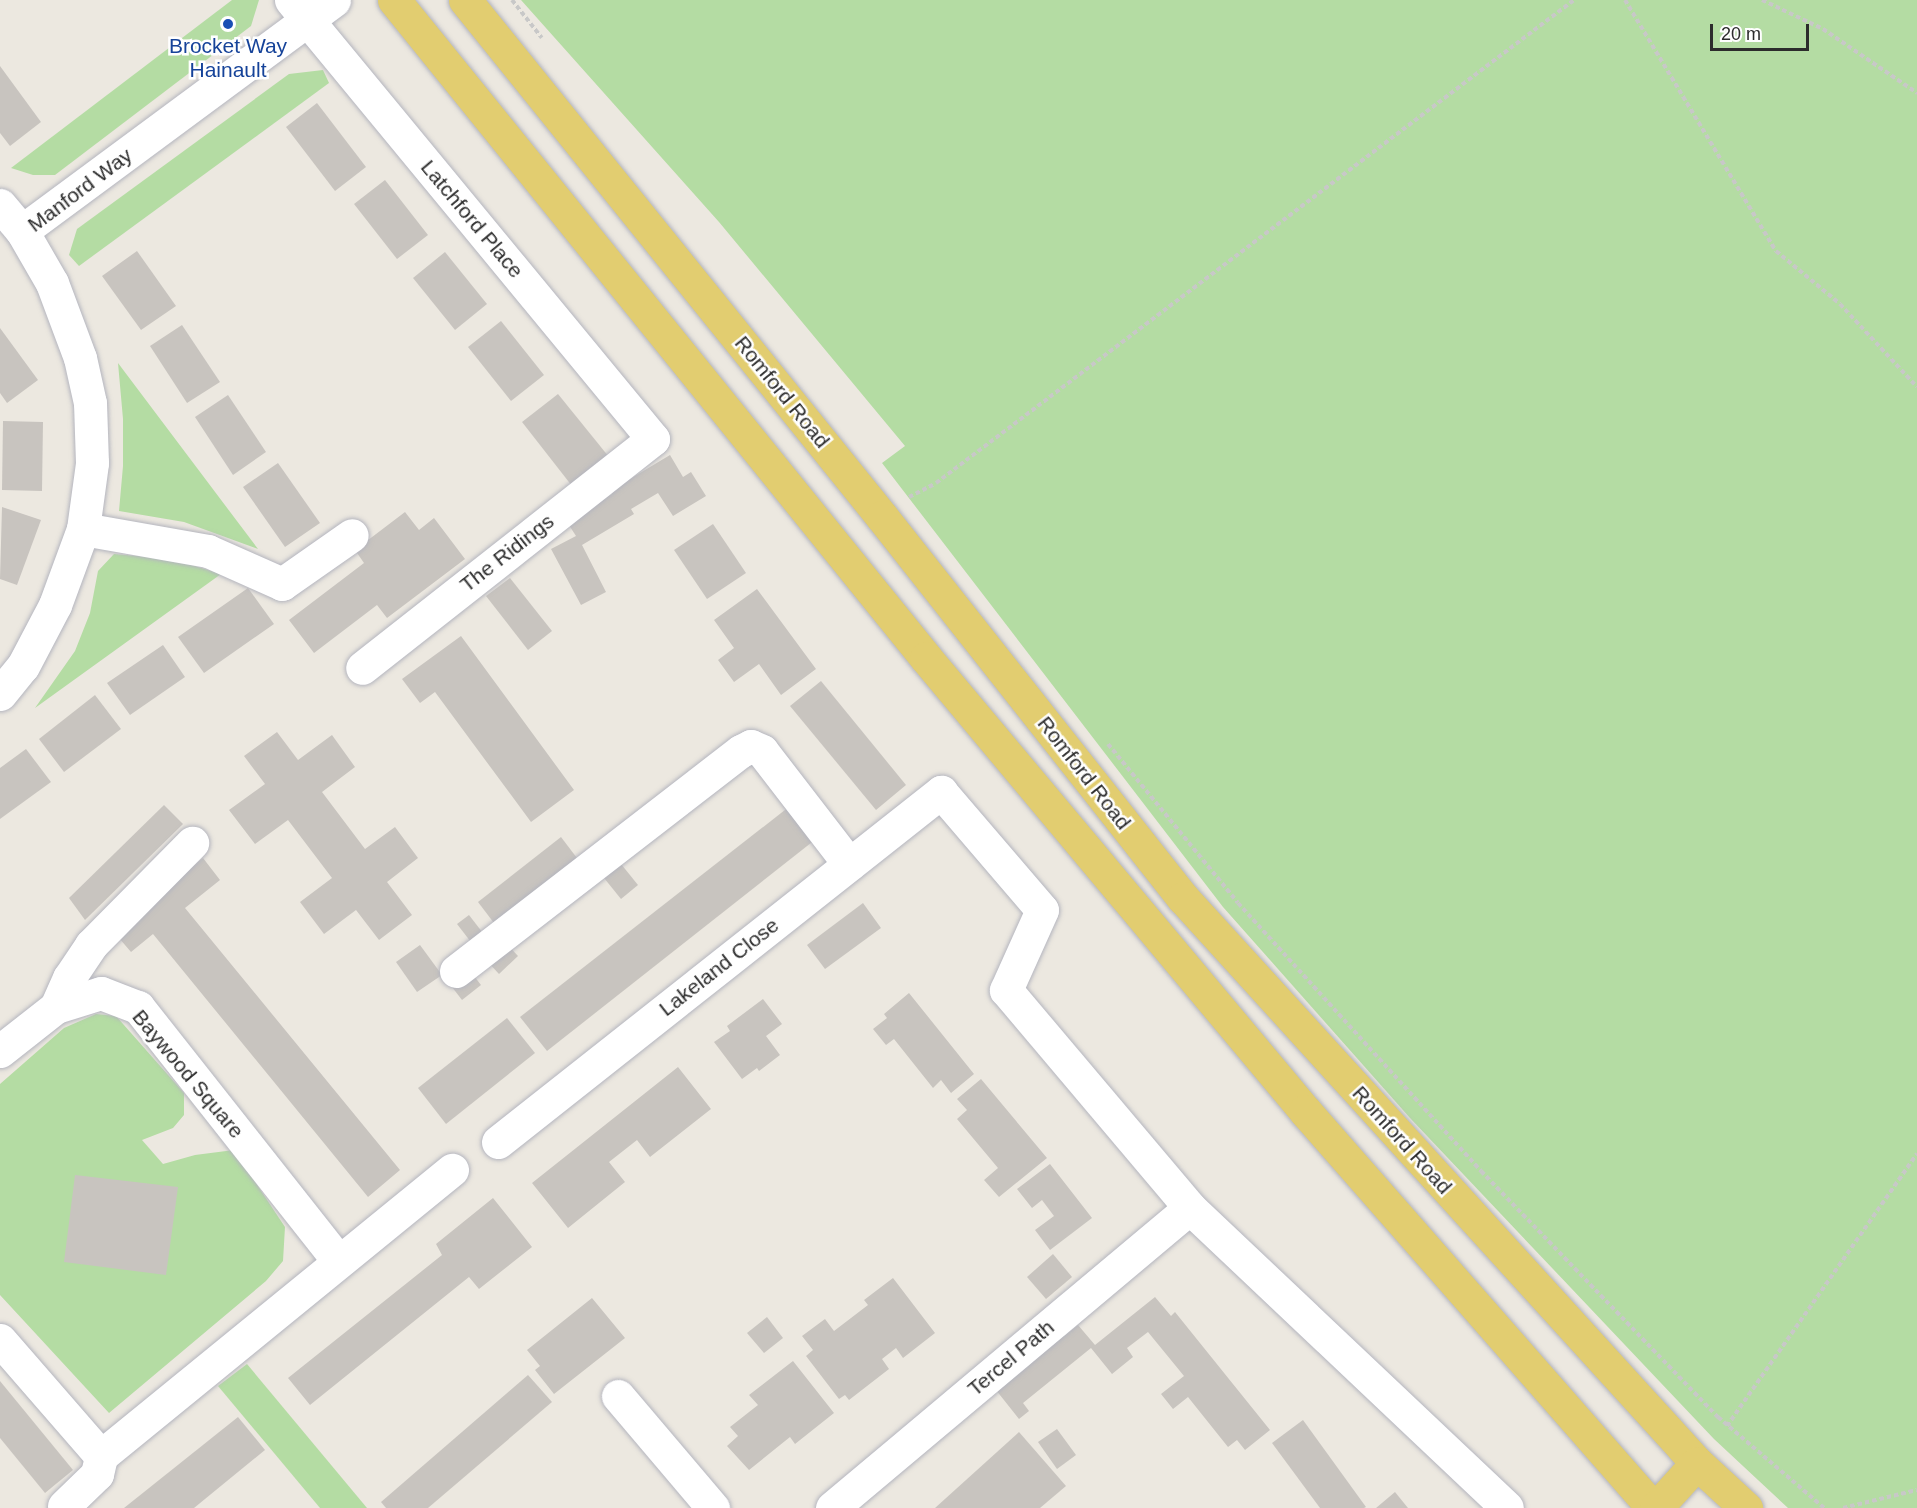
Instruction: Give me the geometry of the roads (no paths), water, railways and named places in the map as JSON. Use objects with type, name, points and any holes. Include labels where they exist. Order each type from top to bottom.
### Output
[{"type":"main road","points":[[394,0],[934,667],[1305,1111],[1654,1508],[1697,1462]]},
{"type":"main road","name":"Romford Road","points":[[465,0],[882,517],[1183,898],[1697,1462],[1746,1508]]},
{"type":"street","name":"Manford Way","points":[[0,694],[23,666],[55,605],[83,529],[92,463],[90,403],[80,358],[52,284],[22,231],[300,10],[334,0]]},
{"type":"street","name":"Latchford Place","points":[[300,10],[653,438]]},
{"type":"street","points":[[0,205],[22,231]]},
{"type":"street","name":"The Ridings","points":[[362,668],[653,438]]},
{"type":"street","points":[[83,529],[208,551],[282,584],[352,535]]},
{"type":"street","points":[[456,971],[741,751],[751,746],[762,751],[849,864]]},
{"type":"street","name":"Lakeland Close","points":[[498,1142],[941,792],[1042,910],[1006,990],[1190,1208]]},
{"type":"street","points":[[56,1007],[69,978],[91,945],[192,843]]},
{"type":"street","name":"Baywood Square","points":[[0,1051],[56,1007],[100,993],[138,1007],[338,1260]]},
{"type":"street","points":[[64,1506],[97,1474],[101,1456],[338,1260],[452,1170]]},
{"type":"street","points":[[1190,1208],[1507,1508]]},
{"type":"street","name":"Tercel Path","points":[[832,1508],[1190,1208]]},
{"type":"street","points":[[0,1340],[101,1456]]},
{"type":"street","points":[[618,1396],[713,1508]]},
{"type":"place","name":"Brocket Way Hainault","points":[[228,24]]}]
